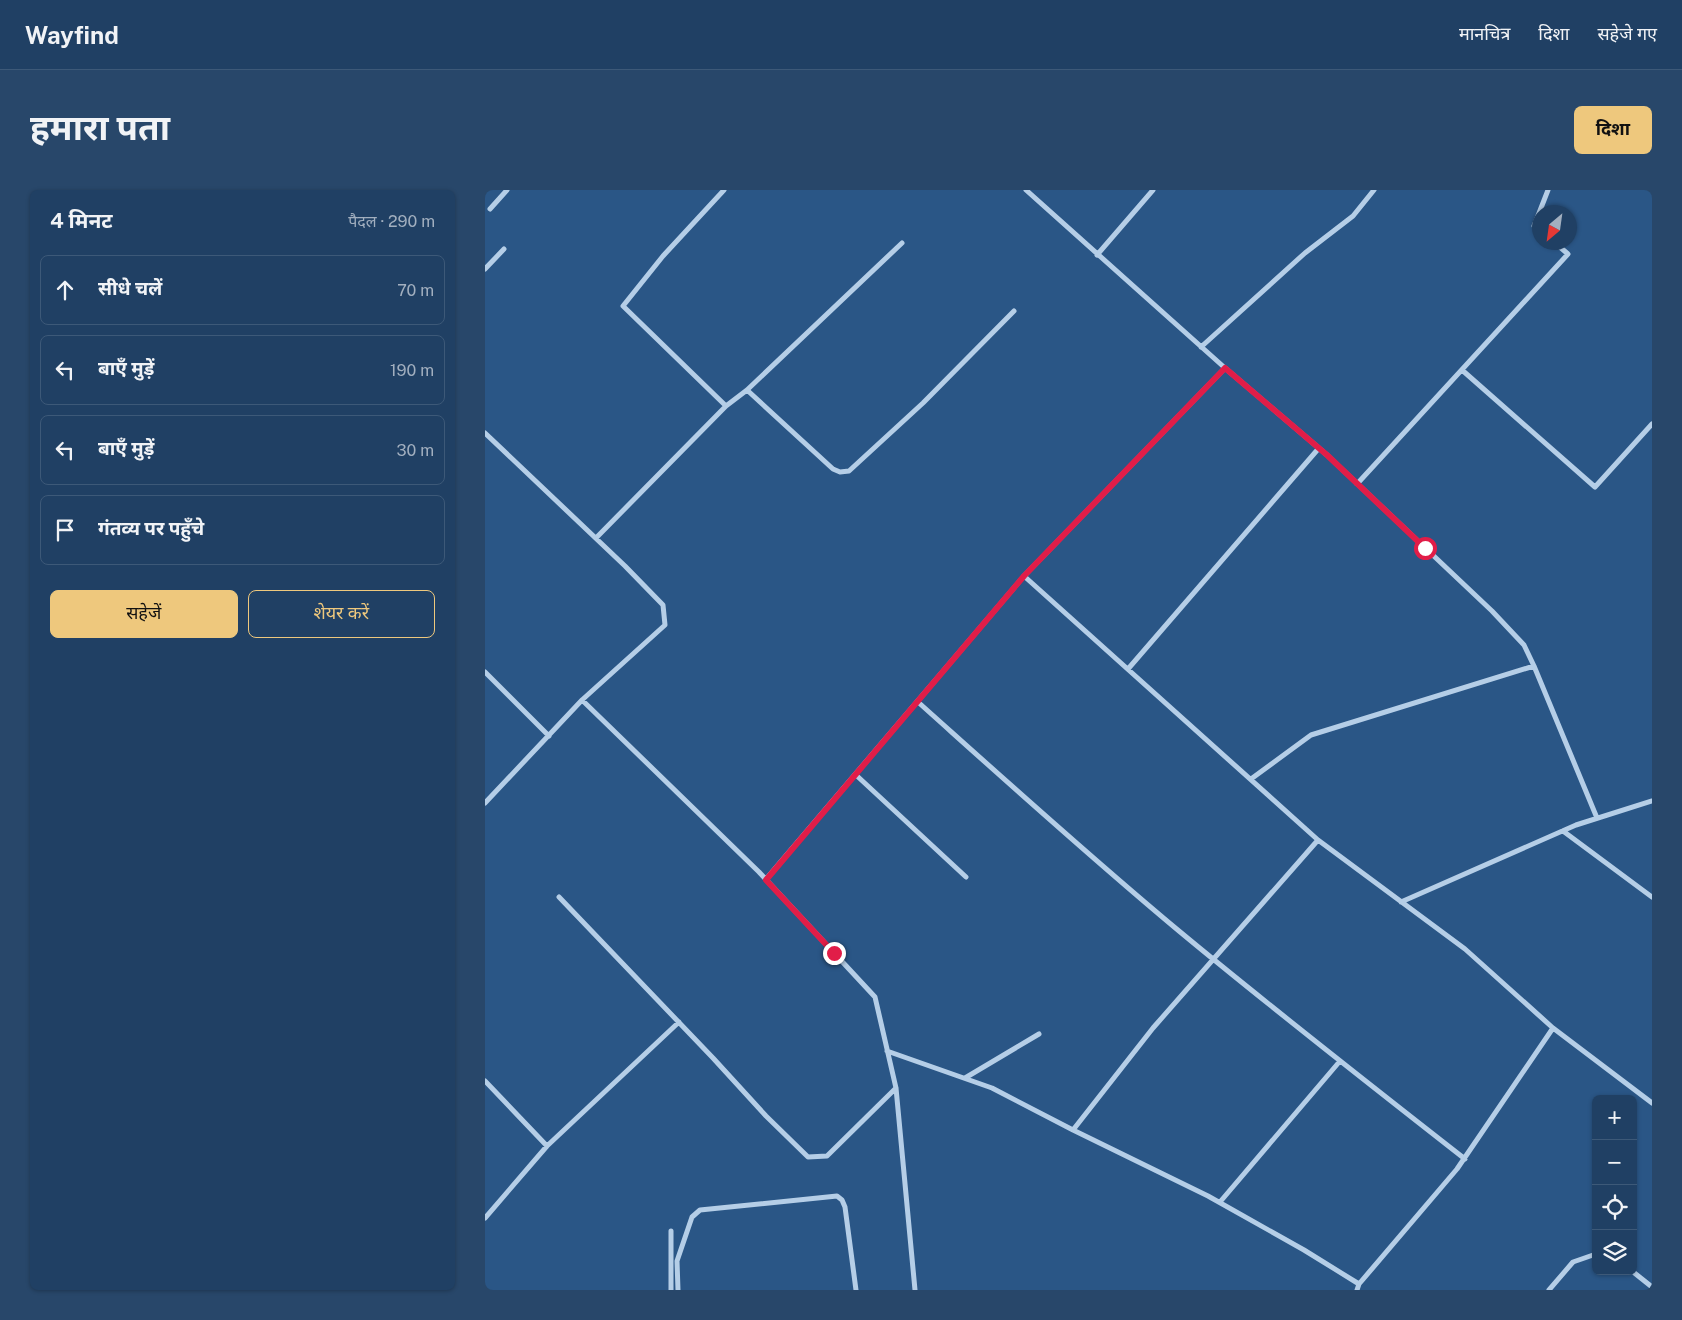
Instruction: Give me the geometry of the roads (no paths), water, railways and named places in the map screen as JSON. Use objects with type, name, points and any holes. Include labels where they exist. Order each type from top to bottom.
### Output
[{"type":"street","points":[[490,209],[507,190]]},
{"type":"street","points":[[724,190],[663,256],[623,306],[726,406]]},
{"type":"street","points":[[1026,190],[1201,347],[1319,448],[1524,645],[1597,818]]},
{"type":"street","points":[[1097,254],[1153,190]]},
{"type":"street","points":[[1201,347],[1305,253],[1353,216],[1374,190]]},
{"type":"street","points":[[1542,205],[1548,190]]},
{"type":"street","points":[[596,538],[726,406],[747,390],[902,244]]},
{"type":"street","points":[[485,269],[504,249]]},
{"type":"street","points":[[1357,484],[1568,254],[1563,250]]},
{"type":"street","points":[[747,390],[833,469],[840,472],[849,471],[923,403],[1014,311]]},
{"type":"street","points":[[766,880],[1024,576],[1225,368]]},
{"type":"street","points":[[1462,370],[1595,487],[1652,424]]},
{"type":"street","points":[[485,433],[596,538],[663,605],[665,625],[582,700],[485,804]]},
{"type":"street","points":[[1128,669],[1319,448]]},
{"type":"street","points":[[1024,576],[1319,840],[1465,949],[1553,1028],[1652,1103]]},
{"type":"street","points":[[1251,779],[1311,735],[1534,666]]},
{"type":"street","points":[[485,672],[549,736]]},
{"type":"street","points":[[582,700],[766,880],[875,997],[896,1088],[915,1290]]},
{"type":"street","points":[[918,702],[1065,834],[1213,960],[1465,1159]]},
{"type":"street","points":[[856,775],[966,876]]},
{"type":"street","points":[[1401,902],[1563,831],[1652,801]]},
{"type":"street","points":[[1563,831],[1652,897]]},
{"type":"street","points":[[1073,1130],[1153,1028],[1319,840]]},
{"type":"street","points":[[559,897],[766,1116],[808,1157],[827,1156],[896,1088]]},
{"type":"street","points":[[485,1218],[547,1146],[679,1022]]},
{"type":"street","points":[[887,1050],[992,1088],[1220,1202],[1304,1250],[1358,1287],[1465,1159],[1553,1028]]},
{"type":"street","points":[[965,1078],[1039,1034]]},
{"type":"street","points":[[1220,1202],[1340,1061]]},
{"type":"street","points":[[485,1082],[547,1146]]},
{"type":"street","points":[[678,1290],[677,1261],[695,1212],[837,1196],[842,1200],[845,1207],[856,1290]]},
{"type":"street","points":[[671,1231],[671,1290]]},
{"type":"street","points":[[1549,1290],[1573,1262],[1592,1255]]},
{"type":"street","points":[[1637,1275],[1652,1287]]}]
